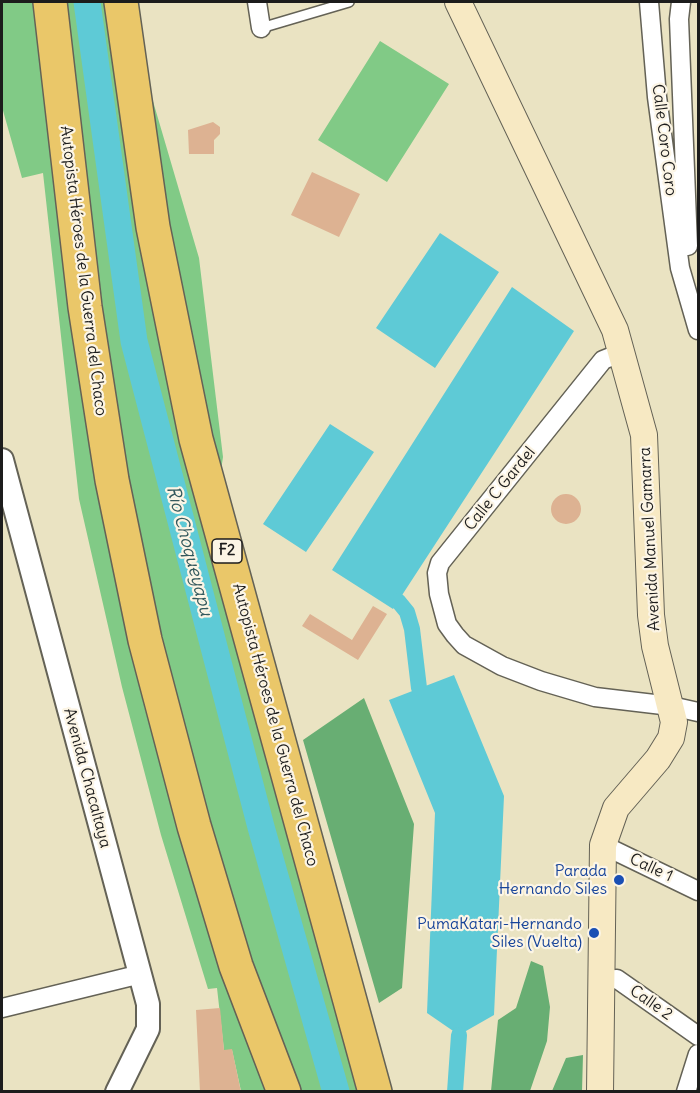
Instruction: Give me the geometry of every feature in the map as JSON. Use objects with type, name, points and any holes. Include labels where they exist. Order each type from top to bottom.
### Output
[{"type":"highway","name":"Autopista Héroes de la Guerra del Chaco","points":[[50,2],[85,307],[112,480],[145,640],[194,826],[236,966],[284,1092]]},
{"type":"highway","name":"Autopista Héroes de la Guerra del Chaco","points":[[121,2],[153,227],[196,440],[375,1092]]},
{"type":"main road","name":"Avenida Manuel Gamarra","points":[[458,2],[610,319],[623,352],[644,435],[651,615],[655,646],[674,722],[671,738],[658,759],[616,808],[603,845],[600,1092]]},
{"type":"street","points":[[257,2],[261,28]]},
{"type":"street","name":"Calle Coro Coro","points":[[649,2],[657,97],[680,268],[699,330]]},
{"type":"street","points":[[681,2],[679,19],[691,144],[689,269],[684,276]]},
{"type":"street","name":"Calle C Gardel","points":[[623,352],[603,360],[440,563],[437,582],[447,624],[464,645],[502,666],[595,697],[671,706]]},
{"type":"street","name":"Avenida Chacaltaya","points":[[2,460],[148,1004],[148,1029],[117,1092]]},
{"type":"street","points":[[671,706],[699,712]]},
{"type":"street","name":"Calle 1","points":[[603,845],[699,891]]},
{"type":"street","points":[[2,1008],[141,974]]},
{"type":"street","name":"Calle 2","points":[[602,980],[616,979],[699,1036]]},
{"type":"street","points":[[686,1092],[699,1054]]},
{"type":"lane","points":[[261,28],[349,2]]},
{"type":"green space","points":[[2,2],[37,2],[99,503],[145,709],[202,903],[265,1091],[241,1091],[232,1050],[224,1050],[217,988],[208,989],[161,835],[122,687],[79,499],[43,173],[22,178],[2,107]]},
{"type":"green space","points":[[64,2],[76,2],[124,345],[179,559],[326,1091],[295,1091],[278,1047],[205,820],[156,634],[125,483]]},
{"type":"green space","points":[[97,2],[109,2],[362,1091],[344,1091],[145,341]]},
{"type":"green space","points":[[380,41],[449,84],[387,182],[318,140]]},
{"type":"green space","points":[[145,74],[199,258],[223,457],[220,477],[186,321]]},
{"type":"green space","points":[[364,698],[414,824],[402,988],[379,1003],[303,740]]},
{"type":"green space","points":[[531,961],[543,966],[550,1007],[547,1041],[530,1091],[491,1091],[498,1020],[516,1008]]},
{"type":"green space","points":[[583,1055],[582,1091],[552,1091],[566,1058]]},
{"type":"water","points":[[440,233],[499,272],[435,368],[376,328]]},
{"type":"water","points":[[512,287],[574,331],[393,609],[332,570]]},
{"type":"water","points":[[330,424],[374,452],[306,552],[263,524]]},
{"type":"water","points":[[454,675],[504,796],[494,1015],[459,1035],[427,1013],[435,813],[389,700]]},
{"type":"building","points":[[213,122],[220,127],[220,134],[214,140],[214,154],[189,154],[188,130]]},
{"type":"building","points":[[312,172],[360,194],[339,237],[291,215]]},
{"type":"building","points":[[566,494],[577,498],[581,509],[577,520],[566,524],[555,520],[551,509],[555,498]]},
{"type":"building","points":[[373,606],[387,614],[358,660],[302,626],[310,614],[352,640]]},
{"type":"building","points":[[220,1008],[224,1050],[232,1049],[241,1092],[200,1092],[196,1010]]},
{"type":"waterway","name":"Río Choqueyapu","points":[[87,2],[134,341],[261,827],[336,1092]]},
{"type":"waterway","points":[[398,601],[407,612],[412,629],[419,688]]},
{"type":"waterway","points":[[455,1092],[459,1035]]},
{"type":"place","name":"Parada Hernando Siles","points":[[619,880]]},
{"type":"place","name":"PumaKatari-Hernando Siles (Vuelta)","points":[[594,933]]}]
